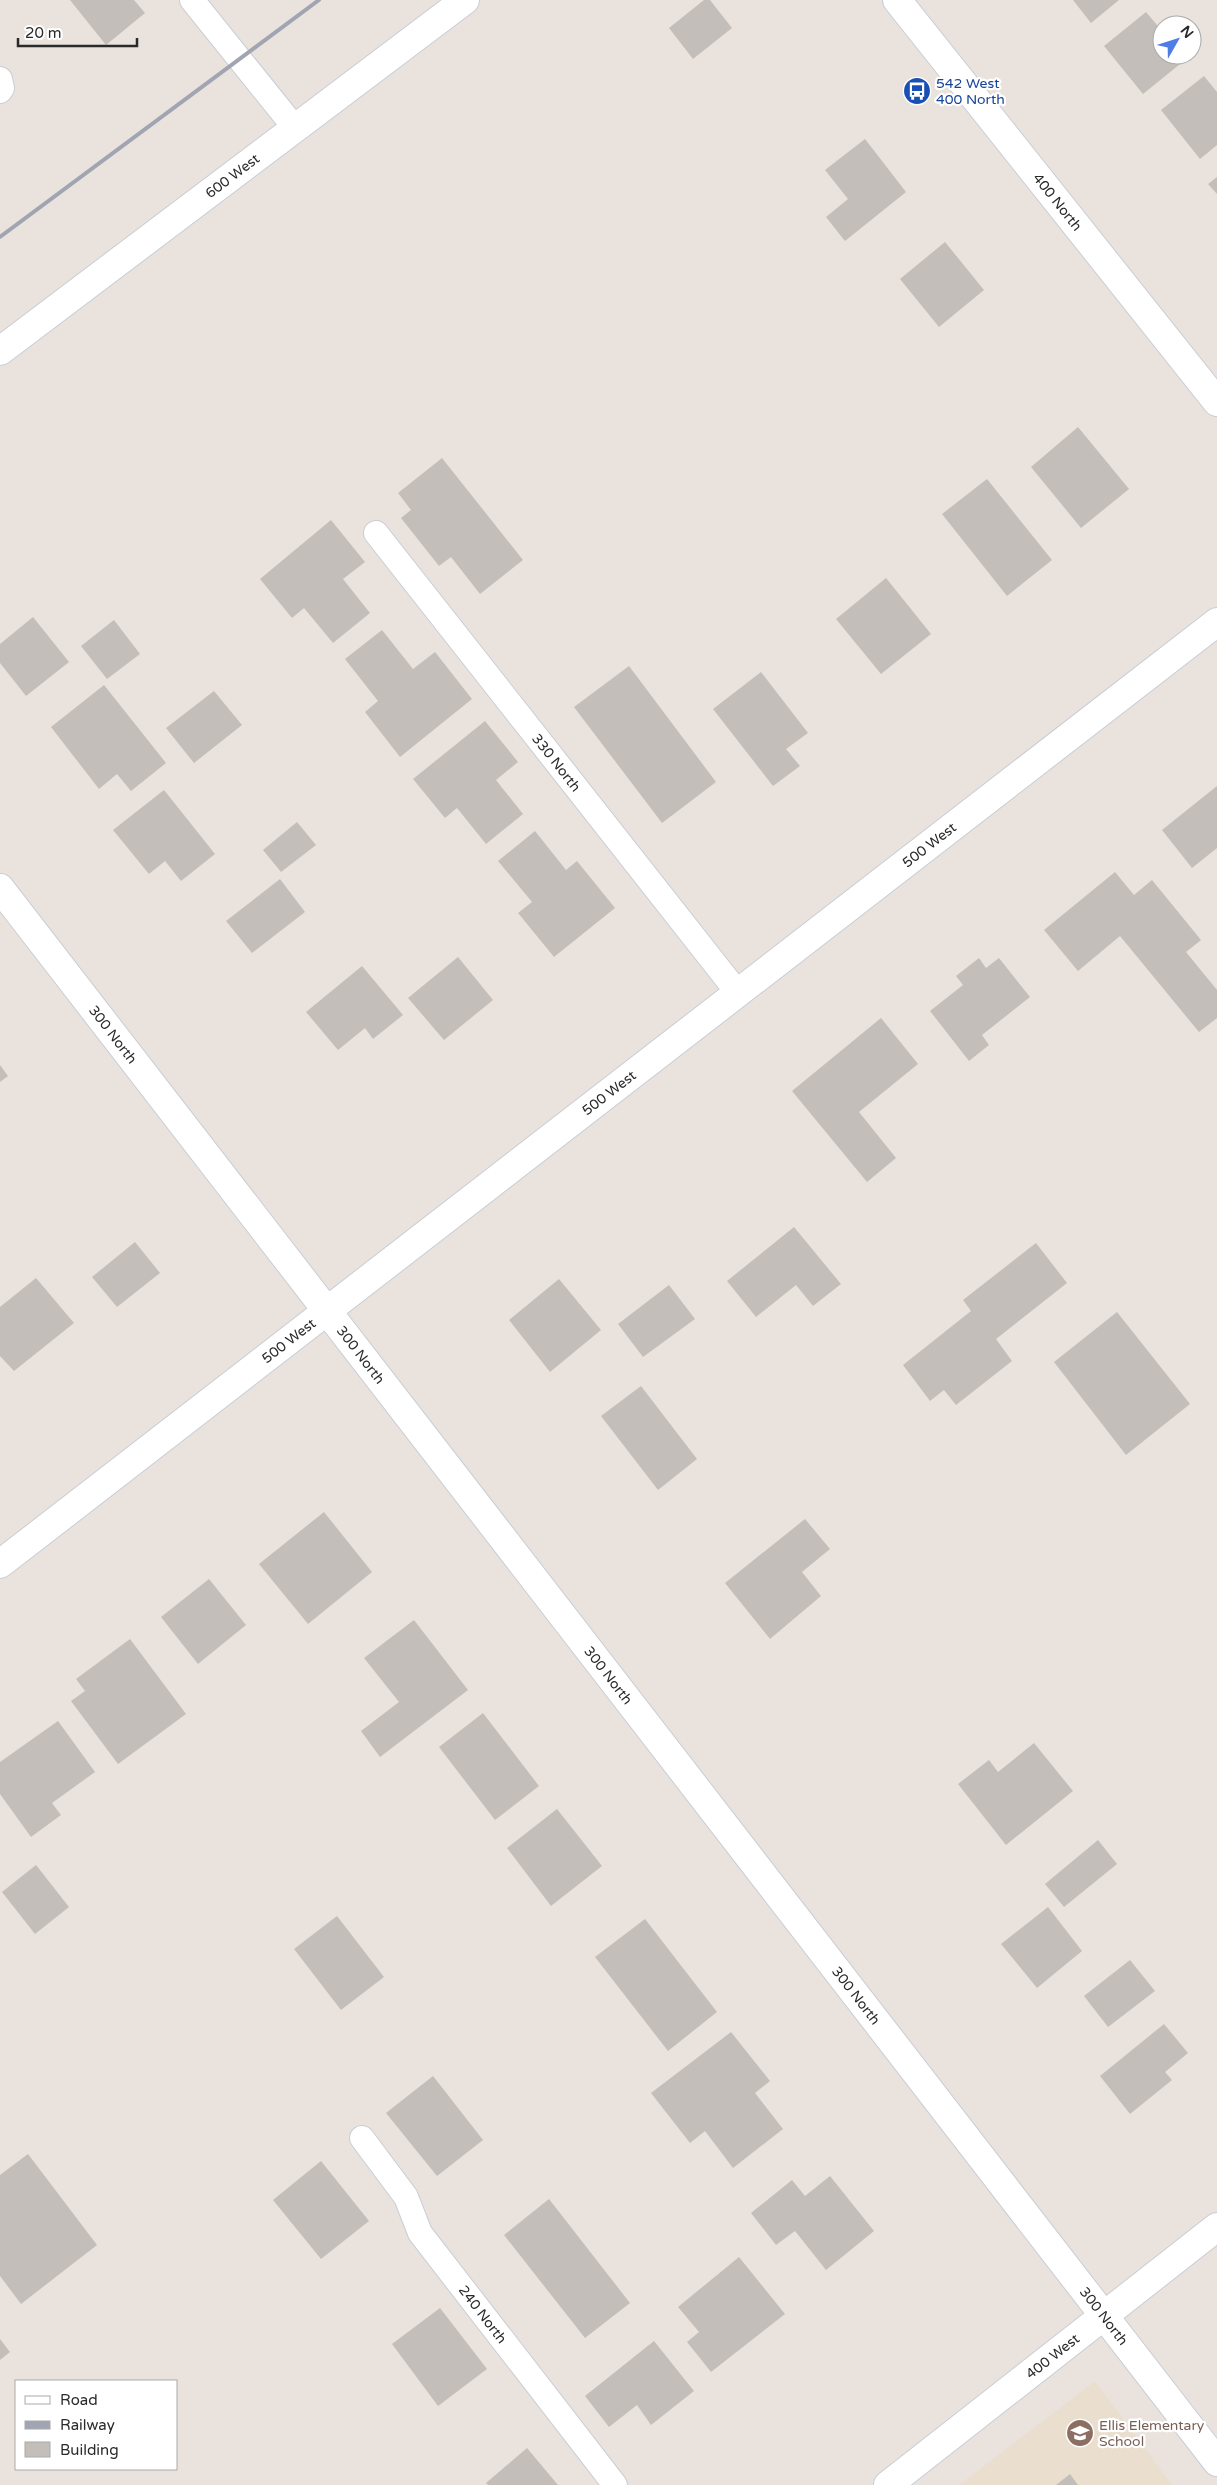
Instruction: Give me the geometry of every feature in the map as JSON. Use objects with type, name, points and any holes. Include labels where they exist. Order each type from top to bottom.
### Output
[{"type":"street","name":"600 West","points":[[0,350],[465,0]]},
{"type":"street","name":"400 North","points":[[897,0],[1217,402]]},
{"type":"street","name":"500 West","points":[[0,1564],[1217,622]]},
{"type":"street","name":"300 North","points":[[0,888],[1217,2462]]},
{"type":"street","name":"400 West","points":[[888,2485],[1217,2227]]},
{"type":"lane","points":[[192,0],[295,128]]},
{"type":"lane","points":[[0,79],[2,88],[0,91]]},
{"type":"lane","name":"330 North","points":[[376,533],[738,993]]},
{"type":"lane","name":"240 North","points":[[362,2138],[406,2197],[420,2234],[614,2485]]},
{"type":"shaded area","name":"Ellis Elementary School","points":[[1095,2381],[1172,2485],[959,2485]]},
{"type":"building","points":[[70,0],[134,0],[145,13],[106,45]]},
{"type":"building","points":[[704,0],[710,0],[732,28],[693,59],[669,28]]},
{"type":"building","points":[[1073,0],[1119,0],[1091,23]]},
{"type":"building","points":[[1146,12],[1152,19],[1152,65],[1179,65],[1143,94],[1104,46]]},
{"type":"building","points":[[1204,76],[1217,92],[1217,145],[1200,159],[1161,110]]},
{"type":"building","points":[[865,139],[906,192],[845,241],[826,217],[848,199],[825,170]]},
{"type":"building","points":[[1217,177],[1217,194],[1208,184]]},
{"type":"building","points":[[945,242],[984,290],[939,327],[900,279]]},
{"type":"building","points":[[1078,427],[1129,489],[1081,528],[1031,467]]},
{"type":"building","points":[[442,458],[523,560],[480,594],[451,557],[439,566],[401,518],[411,510],[398,493]]},
{"type":"building","points":[[987,479],[1052,560],[1007,596],[942,514]]},
{"type":"building","points":[[331,520],[365,562],[343,579],[370,613],[333,643],[304,608],[292,618],[260,579]]},
{"type":"building","points":[[886,578],[931,634],[881,674],[836,619]]},
{"type":"building","points":[[33,617],[69,662],[26,696],[0,663],[0,644]]},
{"type":"building","points":[[114,620],[140,654],[107,679],[81,646]]},
{"type":"building","points":[[382,630],[413,669],[435,652],[472,699],[400,757],[365,712],[378,701],[345,659]]},
{"type":"building","points":[[629,666],[716,782],[662,823],[574,707]]},
{"type":"building","points":[[761,672],[808,733],[786,749],[800,766],[773,786],[713,709]]},
{"type":"building","points":[[104,685],[166,763],[131,791],[117,774],[99,789],[51,727]]},
{"type":"building","points":[[214,691],[242,725],[194,763],[166,728]]},
{"type":"building","points":[[485,721],[518,762],[496,780],[523,814],[486,844],[457,808],[445,818],[413,779]]},
{"type":"building","points":[[1217,786],[1217,848],[1192,868],[1162,830]]},
{"type":"building","points":[[164,790],[215,854],[181,881],[165,861],[149,874],[113,830]]},
{"type":"building","points":[[297,822],[316,845],[281,872],[263,850]]},
{"type":"building","points":[[535,831],[566,870],[577,861],[615,908],[554,957],[518,913],[532,902],[498,861]]},
{"type":"building","points":[[1115,872],[1134,895],[1152,880],[1201,940],[1186,952],[1217,990],[1217,1018],[1199,1032],[1120,936],[1078,971],[1044,930]]},
{"type":"building","points":[[280,879],[305,912],[252,953],[226,921]]},
{"type":"building","points":[[458,957],[493,1000],[444,1040],[408,998]]},
{"type":"building","points":[[979,958],[986,968],[999,958],[1030,997],[982,1035],[989,1045],[969,1061],[930,1011],[963,985],[956,976]]},
{"type":"building","points":[[362,966],[403,1015],[373,1039],[365,1028],[338,1050],[306,1012]]},
{"type":"building","points":[[881,1018],[918,1064],[859,1112],[896,1158],[867,1182],[792,1091]]},
{"type":"building","points":[[0,1065],[8,1076],[0,1082]]},
{"type":"building","points":[[794,1227],[841,1284],[813,1306],[796,1285],[756,1317],[727,1281]]},
{"type":"building","points":[[135,1242],[160,1273],[117,1307],[92,1277]]},
{"type":"building","points":[[1036,1243],[1067,1283],[996,1339],[1012,1361],[956,1405],[944,1390],[930,1401],[903,1365],[971,1311],[963,1300]]},
{"type":"building","points":[[36,1278],[74,1323],[14,1371],[0,1356],[0,1307]]},
{"type":"building","points":[[559,1279],[601,1330],[550,1372],[509,1320]]},
{"type":"building","points":[[669,1285],[695,1319],[643,1357],[618,1324]]},
{"type":"building","points":[[1117,1312],[1190,1404],[1126,1455],[1054,1362]]},
{"type":"building","points":[[641,1386],[697,1459],[658,1490],[601,1416]]},
{"type":"building","points":[[324,1512],[372,1572],[308,1624],[259,1564]]},
{"type":"building","points":[[805,1519],[830,1549],[802,1572],[821,1596],[770,1639],[725,1583]]},
{"type":"building","points":[[209,1579],[246,1625],[198,1664],[161,1617]]},
{"type":"building","points":[[414,1620],[468,1690],[380,1757],[361,1731],[399,1702],[364,1658]]},
{"type":"building","points":[[130,1639],[186,1714],[118,1764],[71,1701],[85,1691],[76,1679]]},
{"type":"building","points":[[483,1713],[539,1786],[495,1820],[439,1747]]},
{"type":"building","points":[[58,1721],[95,1772],[52,1803],[61,1815],[31,1837],[0,1794],[0,1762]]},
{"type":"building","points":[[1034,1743],[1073,1791],[1006,1845],[958,1784],[989,1760],[998,1772]]},
{"type":"building","points":[[557,1809],[602,1866],[551,1906],[507,1848]]},
{"type":"building","points":[[1098,1840],[1117,1864],[1064,1907],[1045,1884]]},
{"type":"building","points":[[36,1865],[69,1907],[35,1934],[2,1892]]},
{"type":"building","points":[[1048,1907],[1082,1951],[1037,1988],[1001,1944]]},
{"type":"building","points":[[337,1916],[384,1977],[341,2010],[294,1949]]},
{"type":"building","points":[[645,1919],[717,2012],[668,2051],[595,1957]]},
{"type":"building","points":[[1130,1960],[1155,1991],[1108,2027],[1084,1996]]},
{"type":"building","points":[[1164,2024],[1188,2053],[1165,2072],[1172,2080],[1130,2114],[1100,2076]]},
{"type":"building","points":[[731,2032],[770,2081],[755,2093],[783,2129],[733,2168],[705,2131],[690,2143],[651,2093]]},
{"type":"building","points":[[433,2076],[483,2140],[437,2176],[386,2113]]},
{"type":"building","points":[[28,2154],[97,2245],[21,2304],[0,2276],[0,2175]]},
{"type":"building","points":[[321,2161],[369,2221],[321,2259],[273,2200]]},
{"type":"building","points":[[830,2176],[874,2231],[826,2270],[795,2231],[776,2245],[751,2213],[792,2180],[805,2196]]},
{"type":"building","points":[[549,2199],[630,2303],[585,2338],[504,2235]]},
{"type":"building","points":[[739,2257],[785,2314],[711,2372],[687,2342],[699,2332],[678,2307]]},
{"type":"building","points":[[440,2308],[487,2369],[438,2406],[392,2344]]},
{"type":"building","points":[[0,2339],[10,2352],[0,2360]]},
{"type":"building","points":[[654,2341],[694,2391],[651,2425],[637,2405],[609,2427],[585,2396]]},
{"type":"building","points":[[527,2448],[558,2485],[488,2485],[486,2483]]},
{"type":"building","points":[[1070,2474],[1078,2485],[1056,2485]]},
{"type":"railway","points":[[0,237],[319,0]]},
{"type":"place","name":"542 West 400 North","points":[[917,91]]},
{"type":"place","name":"Ellis Elementary School","points":[[1080,2433]]}]
